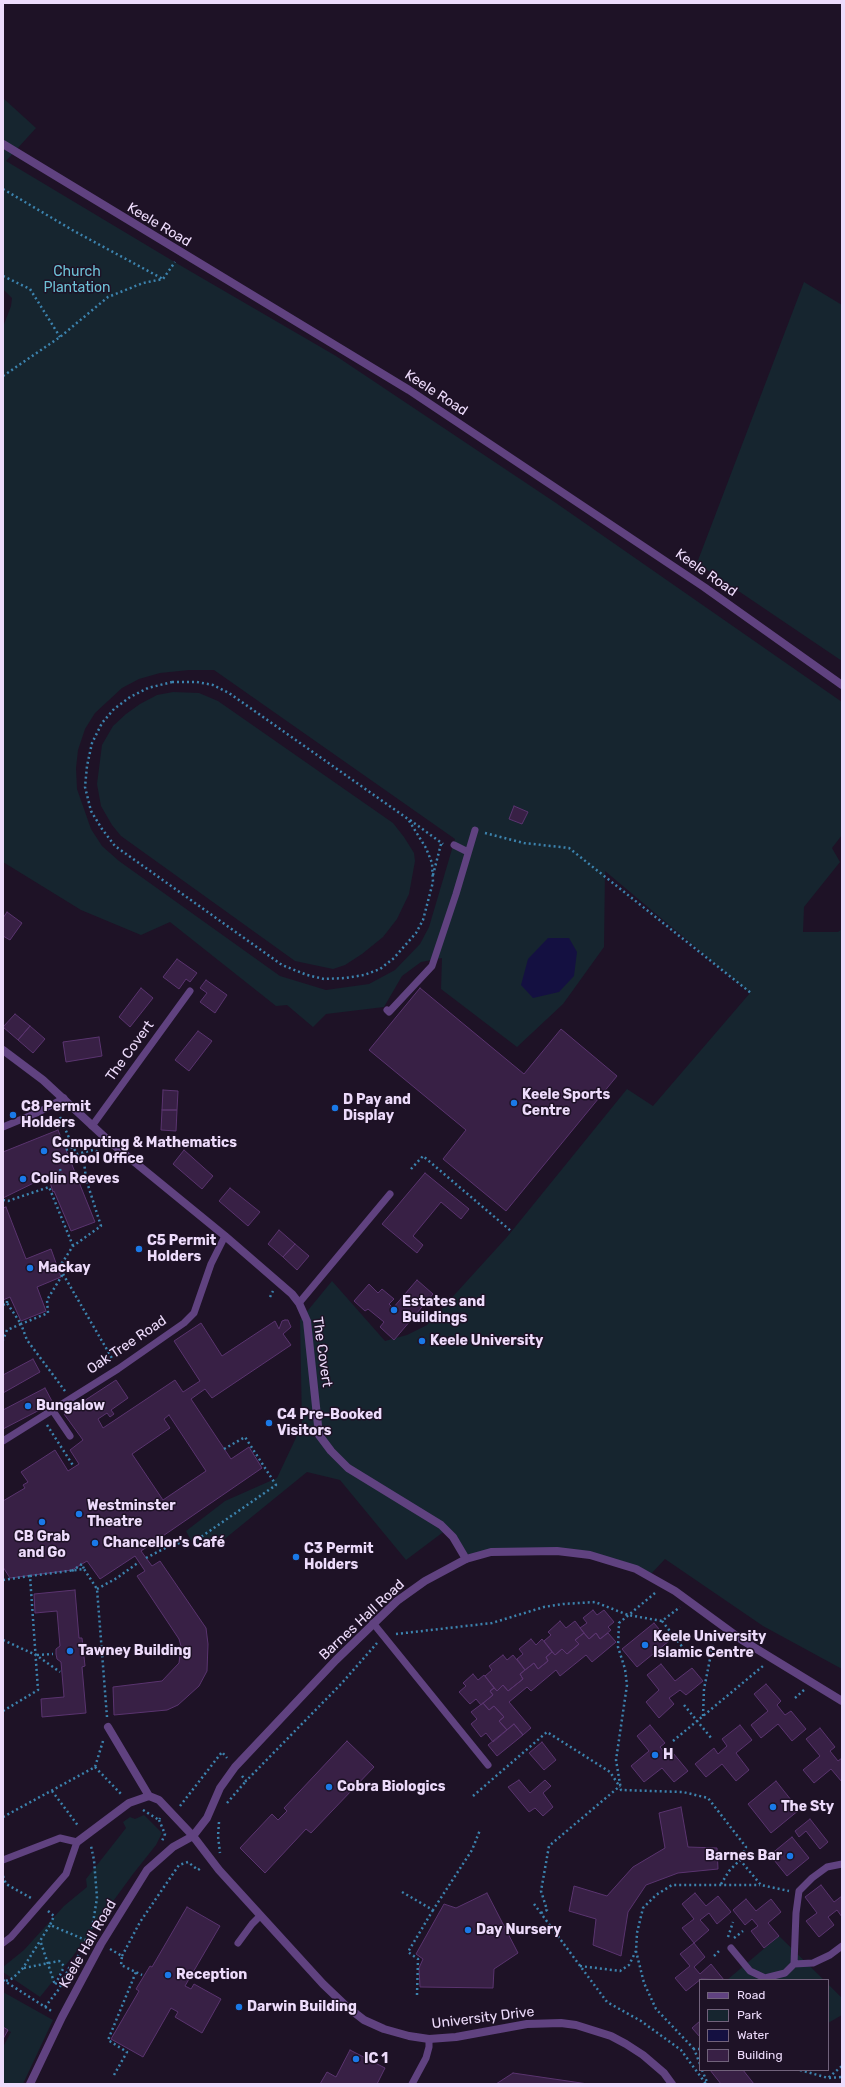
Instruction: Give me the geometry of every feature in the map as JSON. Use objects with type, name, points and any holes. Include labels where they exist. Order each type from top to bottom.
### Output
[{"type":"street","name":"Keele Road","points":[[3,144],[409,390],[704,587],[842,685]]},
{"type":"street","name":"The Covert","points":[[3,1050],[64,1098],[92,1126],[225,1236],[284,1287],[299,1303],[307,1320],[319,1434],[331,1451],[348,1468],[441,1525],[453,1537],[466,1559]]},
{"type":"street","name":"Barnes Hall Road","points":[[193,1836],[208,1818],[220,1788],[235,1767],[373,1623],[397,1601],[424,1581],[466,1559],[491,1552],[516,1550],[558,1551],[590,1555],[636,1569],[662,1583],[742,1640],[842,1701]]},
{"type":"street","points":[[76,1842],[129,1803],[149,1796],[108,1727]]},
{"type":"street","name":"University Drive","points":[[149,1796],[159,1800],[193,1836],[211,1860],[260,1916],[323,1984],[346,2006],[358,2015],[384,2029],[409,2036],[429,2039],[456,2037],[527,2024],[561,2023],[576,2025],[606,2034],[626,2044],[643,2055],[664,2073],[672,2084]]},
{"type":"street","name":"Keele Hall Road","points":[[30,2084],[62,2017],[101,1944],[147,1870],[173,1848],[193,1836]]},
{"type":"lane","points":[[387,1010],[389,1012],[432,966],[475,830]]},
{"type":"lane","points":[[454,844],[468,852]]},
{"type":"lane","name":"The Covert","points":[[92,1126],[190,991]]},
{"type":"lane","points":[[3,1126],[39,1112],[64,1098]]},
{"type":"lane","points":[[299,1303],[390,1194]]},
{"type":"lane","name":"Oak Tree Road","points":[[3,1441],[118,1369],[184,1323],[194,1313],[211,1264],[225,1236]]},
{"type":"lane","points":[[53,1411],[70,1436]]},
{"type":"lane","points":[[373,1623],[488,1765]]},
{"type":"lane","points":[[3,1860],[60,1838],[76,1842],[66,1874],[10,1938],[3,1943]]},
{"type":"lane","points":[[794,1964],[796,1913],[799,1891],[812,1878],[827,1867],[842,1864]]},
{"type":"lane","points":[[238,1943],[260,1916]]},
{"type":"lane","points":[[729,1946],[750,1971],[765,1978],[784,1973],[794,1964],[813,1963],[830,1955],[842,1946]]},
{"type":"lane","points":[[412,2084],[426,2058],[430,2047],[429,2039]]},
{"type":"path","points":[[3,189],[74,231],[163,279]]},
{"type":"path","points":[[3,376],[60,337],[108,297],[143,283],[163,279],[181,253]]},
{"type":"path","points":[[3,276],[30,289],[60,337]]},
{"type":"path","points":[[441,844],[423,920],[407,946],[380,969],[364,975],[324,979],[307,975],[282,965],[115,846],[91,811],[85,787],[87,766],[92,743],[102,723],[119,705],[148,688],[172,682],[197,682],[213,685],[229,693],[408,819],[441,844],[454,844]]},
{"type":"path","points":[[408,819],[426,848],[432,863],[433,877]]},
{"type":"path","points":[[475,830],[524,843],[569,848],[751,993]]},
{"type":"path","points":[[60,1117],[77,1154],[93,1150],[98,1152]]},
{"type":"path","points":[[66,1150],[73,1147]]},
{"type":"path","points":[[83,1153],[86,1179],[101,1226],[73,1246],[60,1266],[63,1274],[118,1369]]},
{"type":"path","points":[[411,1169],[423,1156],[512,1232]]},
{"type":"path","points":[[60,1169],[62,1176]]},
{"type":"path","points":[[3,1200],[8,1202],[49,1187],[73,1246]]},
{"type":"path","points":[[3,1340],[7,1330],[48,1313],[47,1300],[63,1274]]},
{"type":"path","points":[[7,1298],[7,1303],[21,1324],[27,1340],[70,1398]]},
{"type":"path","points":[[3,1305],[7,1303]]},
{"type":"path","points":[[47,1425],[74,1467]]},
{"type":"path","points":[[146,1558],[171,1545],[198,1539],[276,1485],[245,1437],[224,1449]]},
{"type":"path","points":[[97,1590],[139,1562]]},
{"type":"path","points":[[3,1817],[95,1767],[108,1727],[97,1590],[82,1564],[71,1571]]},
{"type":"path","points":[[3,1580],[84,1569]]},
{"type":"path","points":[[3,1711],[38,1690],[30,1576]]},
{"type":"path","points":[[621,1790],[616,1760],[626,1685],[625,1669],[618,1647],[620,1623],[653,1596],[662,1583]]},
{"type":"path","points":[[662,1621],[688,1601]]},
{"type":"path","points":[[384,1638],[398,1634],[492,1623],[544,1607],[595,1602],[628,1615],[662,1621],[684,1649]]},
{"type":"path","points":[[703,1716],[704,1689],[718,1622]]},
{"type":"path","points":[[3,1640],[36,1655],[60,1672]]},
{"type":"path","points":[[224,1807],[246,1781],[342,1683],[378,1642],[372,1645]]},
{"type":"path","points":[[36,1655],[53,1654]]},
{"type":"path","points":[[673,1741],[773,1658]]},
{"type":"path","points":[[684,1705],[712,1739]]},
{"type":"path","points":[[473,1796],[547,1732],[610,1772],[621,1790]]},
{"type":"path","points":[[140,1808],[159,1820],[182,1806],[222,1752],[246,1781]]},
{"type":"path","points":[[95,1767],[122,1795]]},
{"type":"path","points":[[541,1913],[547,1910],[541,1891],[549,1846],[620,1785]]},
{"type":"path","points":[[621,1790],[684,1792],[708,1798],[746,1847],[740,1860],[729,1871],[721,1884]]},
{"type":"path","points":[[52,1791],[79,1827]]},
{"type":"path","points":[[122,1956],[140,1922],[179,1865],[188,1862],[198,1870],[221,1852],[218,1836],[219,1820]]},
{"type":"path","points":[[417,1995],[418,1959],[408,1952],[472,1850],[480,1830]]},
{"type":"path","points":[[45,2007],[59,1989],[69,1968],[86,1946],[95,1913],[97,1898],[90,1842]]},
{"type":"path","points":[[740,1860],[761,1885]]},
{"type":"path","points":[[699,2062],[694,2049],[656,2009],[644,1983],[636,1951],[637,1933],[644,1908],[656,1895],[672,1885],[761,1885],[788,1891],[799,1891]]},
{"type":"path","points":[[402,1892],[433,1910]]},
{"type":"path","points":[[534,1904],[607,2002],[641,2021],[681,2050],[707,2084]]},
{"type":"path","points":[[729,1946],[732,1922]]},
{"type":"path","points":[[4,1980],[13,1978],[23,1968],[41,1942],[50,1925]]},
{"type":"path","points":[[41,1942],[55,1985],[64,1967]]},
{"type":"path","points":[[580,1966],[620,1971],[629,1964],[636,1951]]},
{"type":"path","points":[[23,1968],[59,1961],[64,1967],[69,1968]]},
{"type":"path","points":[[121,1965],[142,1975]]},
{"type":"path","points":[[114,2075],[127,2052],[108,2040],[136,1972]]},
{"type":"path","points":[[4,1980],[62,2017]]},
{"type":"path","points":[[694,2049],[699,2049]]},
{"type":"path","points":[[828,2078],[842,2066]]},
{"type":"path","points":[[702,2071],[707,2084]]},
{"type":"path","points":[[804,2071],[828,2078],[842,2077]]},
{"type":"green space","name":"Church Plantation","points":[[3,98],[36,128],[6,161],[183,267],[336,356],[556,503],[842,702],[842,835],[832,848],[840,862],[804,907],[803,932],[838,932],[842,929],[842,1669],[763,1626],[665,1559],[650,1575],[590,1555],[516,1550],[466,1559],[446,1530],[406,1560],[340,1480],[307,1472],[216,1546],[195,1548],[186,1531],[225,1501],[277,1478],[302,1425],[300,1320],[332,1281],[385,1341],[407,1335],[427,1325],[507,1237],[627,1089],[653,1106],[750,993],[605,871],[604,947],[563,1004],[517,1047],[441,989],[442,958],[421,962],[402,976],[384,1007],[326,1014],[313,1027],[287,1005],[276,1006],[170,922],[141,935],[81,910],[3,862],[3,327],[11,306],[12,298],[3,289]],"holes":[[[189,670],[214,670],[455,839],[429,927],[420,944],[395,970],[369,984],[326,990],[280,976],[119,861],[102,846],[91,829],[77,789],[76,768],[78,750],[85,729],[95,713],[122,688],[139,679],[160,673]]]},
{"type":"green space","points":[[804,282],[842,305],[842,661],[697,563]]},
{"type":"green space","points":[[173,692],[199,693],[218,701],[393,823],[404,837],[414,853],[415,861],[409,894],[397,919],[383,937],[362,954],[345,965],[333,969],[295,961],[121,836],[112,825],[101,806],[97,784],[102,745],[113,726],[126,714],[140,704],[157,695]]},
{"type":"green space","points":[[144,1815],[162,1833],[156,1845],[73,1956],[40,1997],[3,1972],[3,1967],[24,1950],[64,1906],[87,1887],[86,1879],[126,1828],[123,1822],[130,1817],[135,1819]]},
{"type":"green space","points":[[779,1936],[823,1979],[728,1979]]},
{"type":"green space","points":[[829,1985],[842,1998],[842,2015],[829,2022]]},
{"type":"green space","points":[[3,1992],[53,2020],[23,2084],[3,2084],[3,2047],[11,2032],[3,2028]]},
{"type":"water","points":[[548,938],[569,938],[577,952],[574,976],[559,992],[533,998],[521,985],[528,959]]},
{"type":"building","points":[[514,806],[528,812],[522,824],[509,819]]},
{"type":"building","points":[[7,912],[22,923],[10,940],[3,936],[3,918]]},
{"type":"building","points":[[177,959],[197,973],[190,982],[186,979],[179,989],[163,977]]},
{"type":"building","points":[[206,980],[227,995],[215,1013],[200,1002],[207,993],[200,988]]},
{"type":"building","points":[[141,988],[153,998],[130,1027],[119,1017]]},
{"type":"building","name":"Keele Sports Centre","points":[[420,988],[524,1074],[561,1029],[617,1076],[506,1211],[443,1159],[466,1130],[369,1050]]},
{"type":"building","points":[[15,1014],[30,1026],[18,1040],[3,1027]]},
{"type":"building","points":[[30,1026],[45,1039],[33,1053],[18,1040]]},
{"type":"building","points":[[198,1031],[212,1041],[189,1071],[175,1060]]},
{"type":"building","points":[[99,1037],[102,1056],[66,1062],[63,1042]]},
{"type":"building","points":[[163,1090],[178,1091],[177,1110],[162,1110]]},
{"type":"building","points":[[162,1110],[177,1110],[176,1131],[161,1130]]},
{"type":"building","name":"Colin Reeves","points":[[58,1130],[95,1222],[71,1231],[54,1191],[53,1192],[48,1176],[3,1198],[3,1152]]},
{"type":"building","points":[[184,1150],[213,1176],[202,1189],[173,1164]]},
{"type":"building","points":[[425,1173],[469,1209],[461,1219],[441,1202],[413,1236],[423,1245],[417,1253],[382,1224]]},
{"type":"building","points":[[230,1188],[260,1212],[248,1226],[219,1201]]},
{"type":"building","name":"Mackay","points":[[6,1207],[26,1259],[51,1249],[61,1277],[37,1287],[46,1311],[21,1321],[10,1297],[3,1300],[3,1208]]},
{"type":"building","points":[[279,1230],[295,1244],[283,1257],[268,1244]]},
{"type":"building","points":[[295,1244],[309,1256],[297,1270],[283,1257]]},
{"type":"building","name":"Estates and Buildings","points":[[417,1280],[433,1294],[394,1340],[380,1327],[384,1322],[368,1309],[365,1311],[354,1301],[369,1284],[378,1293],[382,1289],[394,1299],[389,1304],[393,1308]]},
{"type":"building","points":[[288,1320],[291,1327],[283,1334],[291,1345],[212,1398],[205,1389],[191,1399],[231,1459],[249,1447],[262,1468],[141,1551],[152,1566],[160,1561],[206,1628],[208,1644],[207,1671],[199,1686],[178,1705],[167,1710],[114,1715],[113,1687],[162,1681],[179,1663],[181,1646],[179,1639],[137,1576],[145,1571],[135,1556],[100,1579],[87,1561],[72,1570],[10,1578],[3,1567],[3,1501],[25,1488],[23,1485],[28,1482],[21,1472],[55,1450],[68,1471],[79,1464],[70,1450],[83,1440],[64,1414],[116,1380],[128,1398],[111,1410],[114,1414],[110,1417],[107,1413],[98,1419],[103,1428],[175,1380],[183,1392],[200,1381],[174,1341],[201,1323],[222,1356],[275,1321],[279,1329],[282,1321]],"holes":[[[169,1415],[206,1471],[163,1500],[132,1454],[170,1428],[164,1419]]]},
{"type":"building","name":"Bungalow","points":[[33,1359],[40,1372],[3,1393],[3,1375]]},
{"type":"building","name":"Bungalow","points":[[45,1388],[53,1403],[3,1429],[3,1410]]},
{"type":"building","name":"Tawney Building","points":[[75,1590],[79,1638],[82,1638],[85,1666],[82,1667],[86,1713],[42,1717],[41,1699],[64,1697],[61,1662],[57,1659],[56,1654],[56,1649],[60,1646],[57,1611],[35,1613],[34,1594]]},
{"type":"building","points":[[593,1610],[597,1615],[604,1610],[614,1622],[608,1627],[611,1630],[600,1639],[596,1633],[589,1639],[580,1628],[587,1623],[583,1618]]},
{"type":"building","points":[[560,1621],[566,1628],[575,1621],[584,1633],[575,1640],[579,1644],[567,1654],[562,1649],[555,1655],[544,1641],[551,1635],[548,1632]]},
{"type":"building","name":"Keele University Islamic Centre","points":[[654,1623],[669,1641],[637,1667],[622,1649]]},
{"type":"building","points":[[584,1633],[589,1639],[596,1633],[600,1639],[608,1633],[616,1642],[592,1662],[586,1655],[560,1676],[556,1670],[531,1691],[527,1687],[509,1702],[531,1728],[523,1735],[514,1724],[507,1730],[499,1721],[504,1717],[494,1706],[489,1710],[483,1703],[493,1695],[490,1691],[494,1688],[497,1691],[503,1685],[508,1691],[523,1679],[520,1674],[534,1663],[538,1669],[548,1661],[546,1657],[552,1652],[555,1655],[562,1649],[567,1654],[579,1644],[575,1640]]},
{"type":"building","points":[[531,1639],[536,1645],[542,1639],[552,1652],[546,1657],[548,1661],[538,1669],[534,1663],[525,1670],[517,1659],[523,1654],[519,1649]]},
{"type":"building","points":[[503,1655],[507,1660],[513,1655],[525,1670],[520,1674],[523,1679],[508,1691],[503,1685],[497,1691],[485,1676],[492,1670],[489,1666]]},
{"type":"building","points":[[661,1664],[675,1681],[692,1668],[703,1681],[686,1695],[680,1690],[669,1698],[674,1704],[659,1718],[646,1702],[659,1690],[647,1675]]},
{"type":"building","points":[[473,1674],[478,1680],[484,1675],[494,1688],[490,1691],[493,1695],[481,1705],[476,1699],[470,1704],[459,1692],[466,1686],[463,1683]]},
{"type":"building","points":[[766,1684],[781,1701],[777,1705],[785,1715],[791,1711],[806,1729],[792,1741],[778,1724],[761,1738],[751,1725],[768,1711],[754,1694]]},
{"type":"building","points":[[483,1703],[489,1710],[494,1706],[504,1717],[499,1721],[507,1730],[493,1742],[486,1733],[481,1737],[471,1724],[477,1719],[471,1712]]},
{"type":"building","points":[[514,1724],[523,1735],[497,1756],[488,1745]]},
{"type":"building","name":"H","points":[[650,1725],[665,1743],[660,1747],[668,1757],[673,1753],[688,1771],[674,1782],[662,1768],[644,1782],[631,1766],[649,1751],[637,1736]]},
{"type":"building","points":[[740,1725],[752,1740],[736,1753],[749,1770],[736,1781],[722,1764],[706,1777],[695,1764],[714,1748],[718,1754],[727,1746],[722,1739]]},
{"type":"building","points":[[820,1728],[835,1747],[830,1751],[838,1761],[842,1758],[842,1782],[831,1769],[814,1783],[803,1770],[820,1756],[806,1739]]},
{"type":"building","name":"Cobra Biologics","points":[[347,1741],[374,1767],[311,1833],[306,1829],[265,1873],[240,1848],[272,1814],[278,1820],[287,1811],[284,1808]]},
{"type":"building","points":[[542,1742],[556,1760],[544,1770],[529,1753]]},
{"type":"building","points":[[519,1780],[530,1793],[545,1780],[551,1786],[543,1793],[553,1807],[543,1816],[535,1808],[529,1812],[508,1787]]},
{"type":"building","name":"The Sty","points":[[776,1781],[799,1810],[771,1833],[748,1804]]},
{"type":"building","points":[[681,1807],[688,1847],[717,1848],[718,1869],[678,1873],[646,1885],[628,1912],[621,1956],[593,1945],[596,1919],[569,1911],[574,1886],[607,1896],[633,1867],[665,1848],[659,1813]]},
{"type":"building","points":[[810,1819],[828,1842],[820,1849],[806,1831],[799,1837],[795,1831]]},
{"type":"building","name":"Barnes Bar","points":[[792,1837],[809,1858],[787,1876],[770,1855]]},
{"type":"building","points":[[821,1885],[834,1902],[842,1896],[842,1917],[837,1910],[828,1917],[834,1925],[819,1937],[806,1921],[817,1913],[805,1897]]},
{"type":"building","name":"Day Nursery","points":[[487,1893],[518,1953],[494,1969],[493,1988],[420,1987],[419,1968],[423,1959],[416,1954],[444,1904],[456,1908]]},
{"type":"building","points":[[695,1893],[706,1906],[718,1896],[731,1912],[717,1924],[709,1913],[700,1920],[709,1930],[694,1943],[682,1928],[694,1919],[682,1904]]},
{"type":"building","points":[[746,1899],[756,1911],[771,1899],[781,1912],[768,1923],[779,1936],[764,1948],[751,1931],[758,1926],[752,1919],[745,1925],[733,1910]]},
{"type":"building","name":"Reception","points":[[187,1907],[220,1926],[185,1986],[191,1989],[194,1984],[221,1999],[202,2033],[175,2017],[178,2012],[171,2008],[143,2057],[111,2039],[139,1991],[136,1989],[150,1966],[152,1967]]},
{"type":"building","points":[[694,1943],[705,1957],[694,1967],[700,1974],[711,1964],[723,1979],[699,1979],[686,1991],[675,1978],[690,1966],[680,1954]]},
{"type":"building","points":[[699,2022],[699,2036],[692,2028]]},
{"type":"building","points":[[3,2027],[8,2030],[3,2039]]},
{"type":"building","name":"IC 1","points":[[350,2050],[385,2068],[377,2084],[320,2084],[327,2072],[336,2077]]},
{"type":"building","points":[[711,2071],[744,2071],[754,2084],[721,2084]]},
{"type":"building","points":[[513,2073],[588,2084],[496,2084]]},
{"type":"place","name":"Keele Sports Centre","points":[[514,1103]]},
{"type":"place","name":"D Pay and Display","points":[[335,1108]]},
{"type":"place","name":"C8 Permit Holders","points":[[13,1115]]},
{"type":"place","name":"Computing & Mathematics School Office","points":[[44,1151]]},
{"type":"place","name":"Colin Reeves","points":[[23,1179]]},
{"type":"place","name":"C5 Permit Holders","points":[[139,1249]]},
{"type":"place","name":"Mackay","points":[[30,1268]]},
{"type":"place","name":"Estates and Buildings","points":[[394,1310]]},
{"type":"place","name":"Keele University","points":[[422,1341]]},
{"type":"place","name":"Bungalow","points":[[28,1406]]},
{"type":"place","name":"C4 Pre-Booked Visitors","points":[[269,1423]]},
{"type":"place","name":"Westminster Theatre","points":[[79,1514]]},
{"type":"place","name":"CB Grab and Go","points":[[42,1522]]},
{"type":"place","name":"Chancellor's Café","points":[[95,1543]]},
{"type":"place","name":"C3 Permit Holders","points":[[296,1557]]},
{"type":"place","name":"Keele University Islamic Centre","points":[[645,1645]]},
{"type":"place","name":"Tawney Building","points":[[70,1651]]},
{"type":"place","name":"H","points":[[655,1755]]},
{"type":"place","name":"Cobra Biologics","points":[[329,1787]]},
{"type":"place","name":"The Sty","points":[[773,1807]]},
{"type":"place","name":"Barnes Bar","points":[[790,1856]]},
{"type":"place","name":"Day Nursery","points":[[468,1930]]},
{"type":"place","name":"Reception","points":[[168,1975]]},
{"type":"place","name":"Darwin Building","points":[[239,2007]]},
{"type":"place","name":"IC 1","points":[[356,2059]]}]
